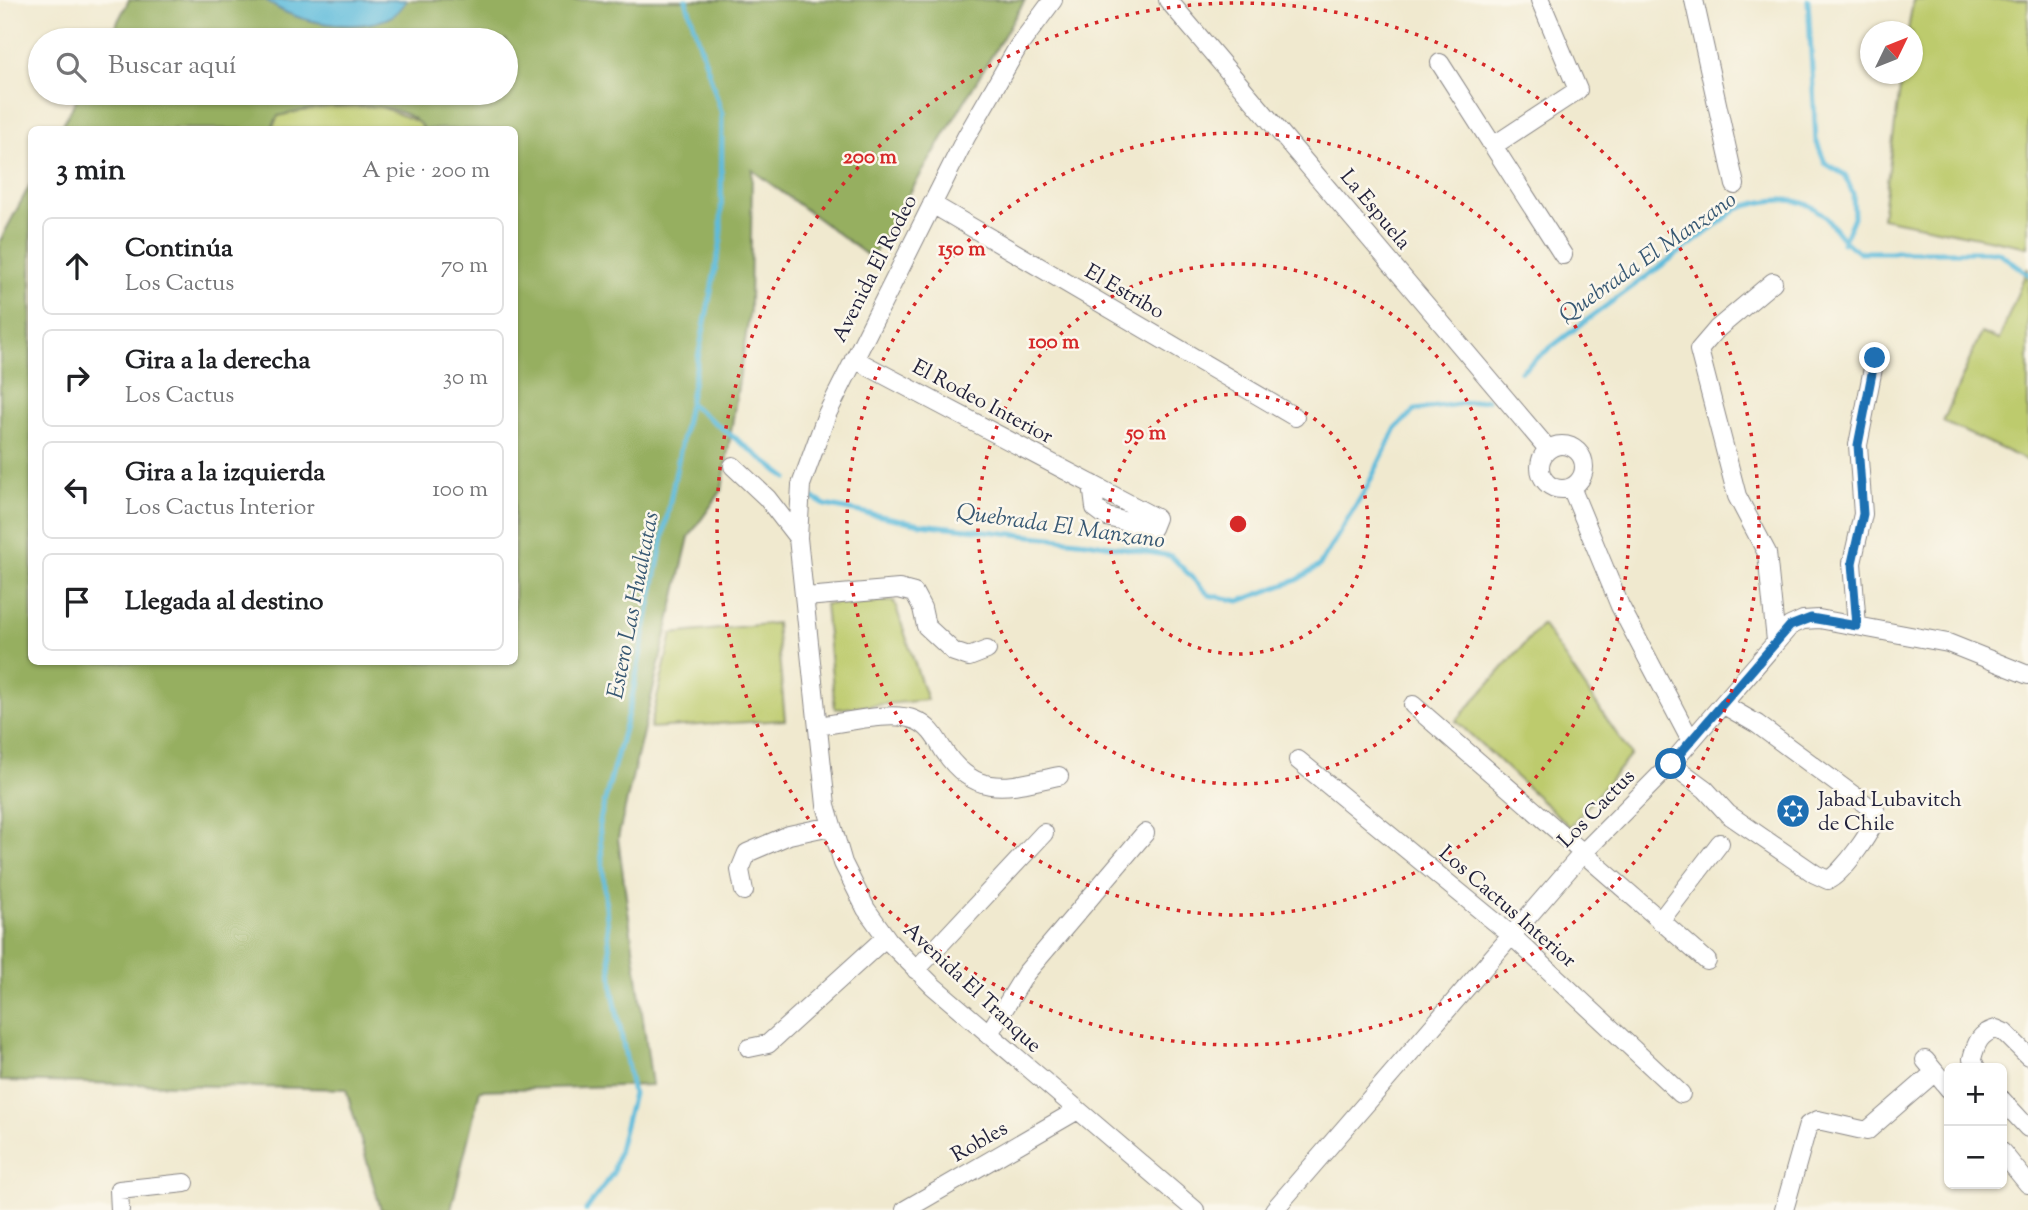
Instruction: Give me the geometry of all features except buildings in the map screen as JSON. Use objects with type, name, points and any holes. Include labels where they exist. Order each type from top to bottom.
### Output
[{"type":"street","name":"Avenida El Rodeo","points":[[798,538],[801,485],[827,414],[853,359],[1005,68],[1053,0]]},
{"type":"street","name":"La Espuela","points":[[1168,0],[1548,449]]},
{"type":"street","points":[[1493,146],[1578,90],[1540,0]]},
{"type":"street","points":[[1694,0],[1735,185]]},
{"type":"street","points":[[1440,63],[1563,255]]},
{"type":"street","name":"El Estribo","points":[[932,204],[1294,417]]},
{"type":"street","points":[[1773,282],[1717,329],[1699,350],[1737,496],[1767,553],[1776,641]]},
{"type":"street","points":[[1857,626],[1852,563],[1863,514],[1858,445],[1875,358]]},
{"type":"street","name":"El Rodeo Interior","points":[[853,359],[1092,484]]},
{"type":"street","points":[[1563,445],[1571,447],[1582,457],[1584,472],[1571,487],[1553,488],[1542,477],[1540,462],[1548,449],[1563,445]]},
{"type":"street","points":[[733,466],[767,498],[798,538]]},
{"type":"street","points":[[1571,487],[1620,606],[1691,741]]},
{"type":"street","name":"Avenida El Tranque","points":[[798,538],[824,793],[831,826],[848,875],[886,937],[916,970],[1076,1111],[1195,1210]]},
{"type":"street","points":[[806,597],[899,589],[914,593],[922,608],[926,626],[945,645],[954,652],[969,657],[986,650]]},
{"type":"street","name":"Los Cactus","points":[[1274,1210],[1582,854],[1671,764],[1790,626],[1803,620],[1857,626],[1948,643],[2028,675]]},
{"type":"street","points":[[1413,705],[1707,961]]},
{"type":"street","points":[[1671,764],[1705,789],[1728,814],[1815,874],[1828,880],[1839,872],[1875,823],[1876,811],[1757,724],[1724,705]]},
{"type":"street","points":[[818,726],[906,717],[931,730],[952,764],[980,784],[1000,787],[1059,776]]},
{"type":"street","name":"Los Cactus Interior","points":[[1298,760],[1511,935],[1681,1094]]},
{"type":"street","points":[[744,891],[740,870],[747,853],[789,835],[831,826]]},
{"type":"street","points":[[916,970],[1044,833]]},
{"type":"street","points":[[988,1035],[1026,973],[1145,833]]},
{"type":"street","points":[[1660,921],[1720,843]]},
{"type":"street","points":[[749,1048],[768,1044],[886,937]]},
{"type":"street","points":[[1974,1063],[1972,1059],[1976,1043],[1986,1032],[1996,1029],[2005,1033],[2027,1053]]},
{"type":"street","points":[[1784,1210],[1808,1125],[1818,1120],[1867,1131],[1930,1066],[1944,1083]]},
{"type":"street","points":[[2007,1105],[2028,1128]]},
{"type":"street","name":"Robles","points":[[905,1210],[1076,1111]]},
{"type":"street","points":[[2007,1158],[2028,1184]]},
{"type":"street","points":[[120,1210],[119,1190],[185,1183]]},
{"type":"green space","points":[[129,0],[266,0],[318,22],[392,16],[407,0],[1025,0],[871,258],[752,170],[750,309],[722,490],[689,537],[618,838],[652,1085],[480,1090],[451,1210],[381,1210],[346,1089],[0,1081],[0,241],[28,189],[28,665],[518,665],[518,126],[421,126],[412,117],[395,110],[355,105],[518,105],[518,28],[114,28]]},
{"type":"green space","points":[[1913,0],[2028,0],[2028,247],[1882,218],[1901,84],[1923,84],[1923,21],[1910,21]]},
{"type":"green space","points":[[73,105],[355,105],[278,116],[273,126],[62,126]]},
{"type":"green space","points":[[379,106],[418,122],[421,126],[273,126],[278,116],[317,107]]},
{"type":"green space","points":[[2028,267],[2028,461],[1943,422],[1981,333],[1999,340]]},
{"type":"green space","points":[[894,601],[927,700],[835,709],[825,604]]},
{"type":"green space","points":[[776,623],[785,720],[650,728],[672,634]]},
{"type":"green space","points":[[1542,624],[1631,755],[1570,827],[1456,721]]},
{"type":"water","points":[[266,0],[407,0],[394,15],[379,21],[345,25],[327,24],[292,15]]},
{"type":"waterway","name":"Estero Las Hualtatas","points":[[586,1210],[613,1173],[633,1094],[613,992],[599,823],[631,702],[721,240],[722,114],[686,0]]},
{"type":"waterway","points":[[1808,0],[1816,140],[1825,163],[1845,175],[1853,194],[1854,217],[1843,243]]},
{"type":"waterway","name":"Quebrada El Manzano","points":[[1521,371],[1737,209],[1761,202],[1786,200],[1809,205],[1859,252],[1998,252],[2028,274]]},
{"type":"waterway","name":"Quebrada El Manzano","points":[[815,499],[825,505],[921,524],[1087,542],[1171,556],[1209,595],[1239,601],[1297,580],[1319,566],[1366,489],[1396,428],[1415,410],[1487,400]]},
{"type":"waterway","name":"Quebrada El Manzano","points":[[690,404],[787,478]]},
{"type":"place","name":"Jabad Lubavitch de Chile","points":[[1793,811]]},
{"type":"route","points":[[1671,764],[1790,626],[1811,618],[1857,626],[1852,563],[1864,497],[1858,445],[1875,358]]}]
